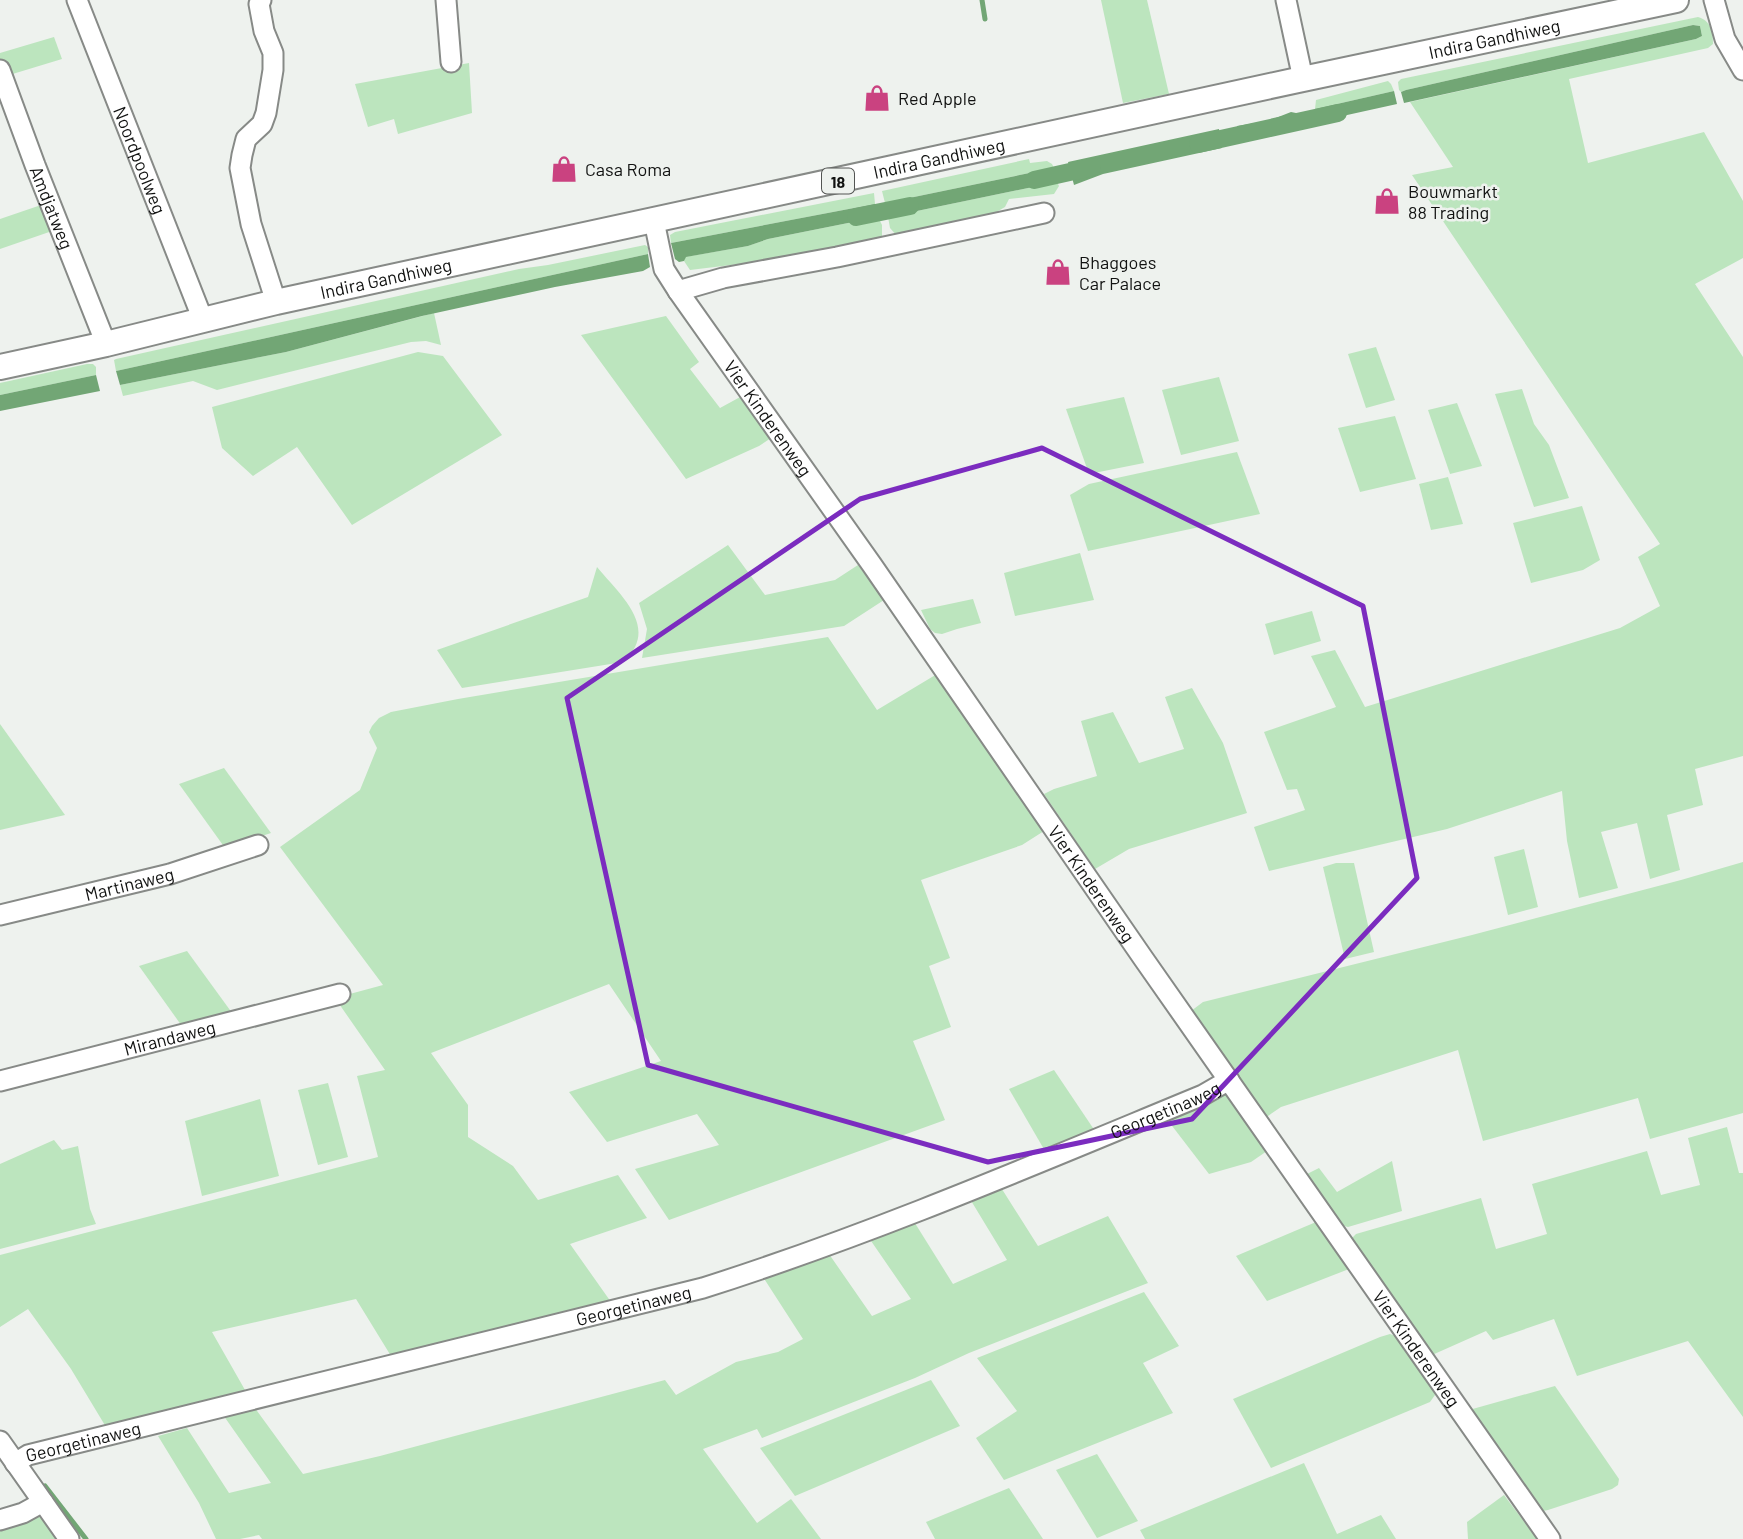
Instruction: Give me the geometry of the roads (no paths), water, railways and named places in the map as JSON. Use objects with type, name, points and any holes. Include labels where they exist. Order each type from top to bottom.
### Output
[{"type":"main road","name":"Indira Gandhiweg","points":[[0,367],[276,302],[656,230],[1303,79],[1676,0]]},
{"type":"street","name":"Noordpoolweg","points":[[77,0],[202,320]]},
{"type":"street","points":[[261,0],[259,4],[264,31],[273,53],[273,70],[266,113],[262,124],[246,139],[240,168],[251,224],[276,302]]},
{"type":"street","points":[[446,0],[451,62]]},
{"type":"street","points":[[1286,0],[1303,79]]},
{"type":"street","points":[[1714,0],[1725,39],[1743,70]]},
{"type":"street","name":"Amdjatweg","points":[[0,69],[106,344]]},
{"type":"street","points":[[678,291],[723,278],[850,255],[1045,213]]},
{"type":"street","name":"Vier Kinderenweg","points":[[656,230],[664,269],[678,291],[1550,1539]]},
{"type":"street","name":"Martinaweg","points":[[0,915],[170,874],[258,845]]},
{"type":"street","name":"Mirandaweg","points":[[0,1081],[340,994]]},
{"type":"street","name":"Georgetinaweg","points":[[15,1463],[28,1455],[703,1288],[851,1237],[1203,1095],[1228,1080]]},
{"type":"street","points":[[0,1441],[69,1539]]},
{"type":"street","points":[[0,1520],[23,1513],[43,1502]]},
{"type":"waterway","points":[[982,0],[985,19]]},
{"type":"waterway","points":[[1198,144],[1338,113]]},
{"type":"waterway","points":[[1034,180],[1092,167]]},
{"type":"waterway","points":[[856,217],[910,206]]},
{"type":"waterway","points":[[45,1486],[86,1539]]},
{"type":"place","name":"Red Apple","points":[[877,98]]},
{"type":"place","name":"Casa Roma","points":[[564,169]]},
{"type":"place","name":"Bouwmarkt 88 Trading","points":[[1387,201]]},
{"type":"place","name":"Bhaggoes Car Palace","points":[[1058,272]]}]
